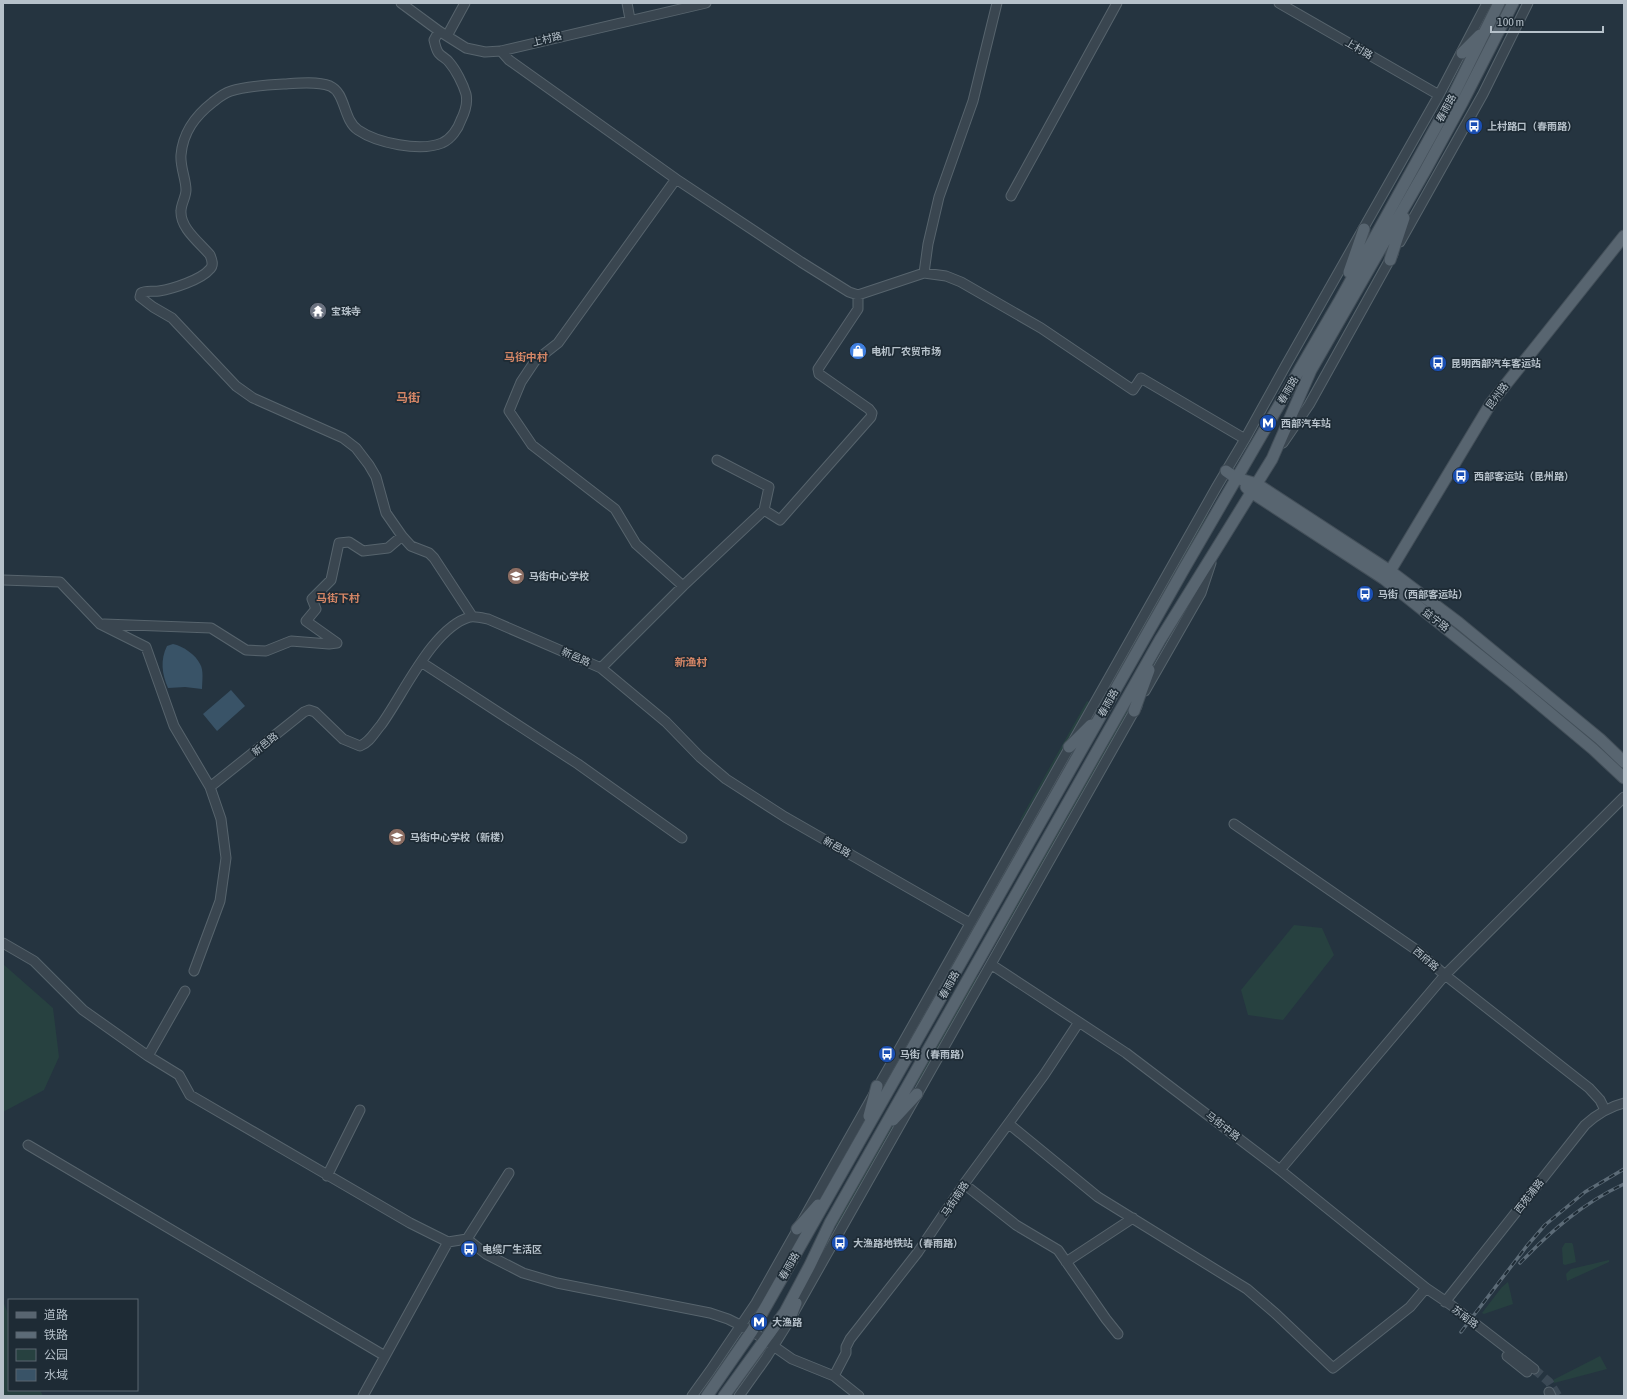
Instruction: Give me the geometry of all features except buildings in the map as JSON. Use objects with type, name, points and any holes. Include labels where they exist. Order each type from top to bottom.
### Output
[{"type":"main road","name":"春雨路","points":[[707,1396],[752,1331],[1236,478],[1340,300],[1419,159],[1488,28],[1499,3]]},
{"type":"main road","name":"春雨路","points":[[724,1396],[769,1343],[810,1265],[830,1223],[1177,610],[1215,552],[1272,459],[1311,370],[1462,104],[1513,3]]},
{"type":"main road","points":[[1462,53],[1488,28]]},
{"type":"main road","points":[[1390,260],[1412,194]]},
{"type":"main road","points":[[1340,300],[1364,229]]},
{"type":"main road","name":"昆州路","points":[[1390,571],[1491,403],[1624,236]]},
{"type":"main road","name":"益宁路","points":[[1226,471],[1390,571],[1517,669],[1600,739],[1624,762]]},
{"type":"main road","name":"益宁路","points":[[1254,488],[1384,579],[1514,683],[1593,749],[1624,778]]},
{"type":"main road","points":[[1134,711],[1160,640]]},
{"type":"main road","points":[[1069,747],[1102,715]]},
{"type":"main road","points":[[865,1132],[877,1086]]},
{"type":"main road","points":[[879,1136],[917,1094]]},
{"type":"main road","points":[[797,1229],[834,1187]]},
{"type":"main road","points":[[789,1322],[810,1265]]},
{"type":"street","name":"上村路","points":[[401,3],[439,31],[466,48],[485,52],[501,51],[630,19],[706,3]]},
{"type":"street","points":[[447,36],[465,3]]},
{"type":"street","points":[[627,3],[630,19]]},
{"type":"street","points":[[924,273],[928,244],[939,198],[973,101],[997,3]]},
{"type":"street","points":[[1011,196],[1117,3]]},
{"type":"street","name":"上村路","points":[[1278,3],[1439,95]]},
{"type":"street","points":[[692,1396],[741,1326],[797,1229],[1069,747],[1226,471],[1246,439],[1439,95],[1487,3]]},
{"type":"street","points":[[1272,459],[1309,405],[1483,94],[1528,3]]},
{"type":"street","points":[[439,31],[434,40],[438,52],[449,62],[459,77],[466,94],[466,109],[460,123],[453,134],[443,142],[429,146],[396,145],[376,140],[357,130],[353,125],[337,90],[329,86],[316,84],[276,84],[230,91],[203,110],[190,126],[182,146],[181,158],[186,192],[181,210],[181,222],[210,255],[212,261],[211,268],[201,277],[172,288],[158,291],[144,291],[141,293],[140,297],[153,307],[172,318],[236,386],[253,398],[343,438],[356,448],[376,477],[386,513],[411,546],[429,553],[434,558],[472,616]]},
{"type":"street","points":[[501,51],[509,60],[676,179],[801,262],[850,292],[858,295],[924,273],[946,276],[961,282],[1041,328],[1134,390],[1141,378],[1246,439]]},
{"type":"street","points":[[676,179],[558,343],[535,361],[521,382],[510,411],[532,445],[615,509],[636,544],[684,586]]},
{"type":"street","points":[[764,510],[780,520],[871,417],[872,413],[869,409],[819,374],[818,369],[858,310],[858,295]]},
{"type":"street","points":[[602,668],[684,586],[764,510],[769,487],[717,460]]},
{"type":"street","points":[[100,624],[211,628],[246,650],[266,651],[290,641],[329,644],[337,643],[306,621],[316,609],[312,599],[331,580],[339,543],[349,542],[363,551],[388,548],[402,536]]},
{"type":"street","points":[[738,1396],[769,1343],[789,1322],[917,1094],[992,965],[1201,593],[1215,552]]},
{"type":"street","points":[[3,580],[60,582],[100,624],[146,647],[174,726],[210,787],[221,819],[226,858],[220,901],[194,971]]},
{"type":"street","name":"新邑路","points":[[210,787],[304,712],[309,710],[315,712],[343,739],[360,746],[366,744],[438,639],[449,628],[472,616],[488,619],[602,668],[666,722],[700,757],[726,779],[785,817],[970,923]]},
{"type":"street","points":[[421,662],[578,764],[682,838]]},
{"type":"street","points":[[1280,1170],[1445,975],[1624,798]]},
{"type":"street","name":"西府路","points":[[1234,824],[1415,949],[1445,975],[1588,1088],[1600,1100],[1605,1110]]},
{"type":"street","points":[[3,943],[34,961],[83,1010],[148,1056],[179,1075],[190,1095],[410,1223],[448,1242],[467,1238],[509,1173]]},
{"type":"street","name":"马街中路","points":[[992,965],[1126,1053],[1280,1170],[1445,1302]]},
{"type":"street","points":[[148,1056],[185,991]]},
{"type":"street","name":"马街南路","points":[[834,1376],[846,1353],[846,1346],[850,1339],[918,1252],[964,1184],[1009,1124],[1080,1022]]},
{"type":"street","name":"西苑浦路","points":[[1445,1302],[1585,1125],[1605,1110],[1624,1103]]},
{"type":"street","points":[[328,1176],[360,1110]]},
{"type":"street","points":[[1009,1124],[1098,1197],[1247,1289],[1276,1314],[1333,1368],[1410,1308],[1426,1288]]},
{"type":"street","points":[[28,1145],[385,1356]]},
{"type":"street","points":[[964,1184],[1016,1225],[1058,1250],[1118,1334]]},
{"type":"street","points":[[1066,1262],[1133,1218]]},
{"type":"street","points":[[467,1238],[486,1254],[523,1272],[558,1283],[710,1313],[728,1319],[752,1331],[792,1359],[834,1376],[859,1396]]},
{"type":"street","points":[[363,1396],[448,1242]]},
{"type":"street","name":"苏南路","points":[[1445,1302],[1451,1305],[1531,1371]]},
{"type":"green space","points":[[1206,511],[1208,514],[1099,708],[1089,720]]},
{"type":"green space","points":[[1135,695],[1129,710],[1004,930],[1002,931],[1001,930]]},
{"type":"green space","points":[[1087,701],[1089,702],[1022,820],[1020,820]]},
{"type":"green space","points":[[1294,925],[1322,928],[1334,955],[1283,1020],[1248,1015],[1241,990]]},
{"type":"green space","points":[[3,964],[53,1008],[59,1057],[44,1090],[3,1112]]},
{"type":"green space","points":[[976,975],[978,977],[921,1078],[909,1093]]},
{"type":"green space","points":[[892,1126],[837,1226],[834,1226],[883,1137]]},
{"type":"green space","points":[[1565,1243],[1572,1243],[1576,1262],[1565,1265],[1563,1264],[1562,1248]]},
{"type":"green space","points":[[1609,1260],[1609,1262],[1567,1281],[1566,1274],[1571,1269]]},
{"type":"green space","points":[[1508,1282],[1513,1304],[1484,1314],[1482,1313],[1502,1287]]},
{"type":"green space","points":[[3,1301],[8,1314],[8,1391],[40,1391],[43,1396],[3,1396]]},
{"type":"green space","points":[[1600,1356],[1607,1369],[1554,1383],[1553,1380]]},
{"type":"water","points":[[173,644],[189,651],[196,657],[202,669],[202,689],[185,687],[168,688],[163,672],[163,656],[167,646]]},
{"type":"water","points":[[231,690],[245,706],[217,731],[203,714]]},
{"type":"tunnel","points":[[1534,1369],[1549,1382],[1558,1396]]},
{"type":"railway","points":[[1461,1332],[1526,1247],[1545,1225],[1585,1192],[1624,1169]]},
{"type":"railway","points":[[1520,1263],[1556,1229],[1581,1209],[1624,1184]]},
{"type":"place","name":"上村路口（春雨路）","points":[[1474,126]]},
{"type":"place","name":"宝珠寺","points":[[318,311]]},
{"type":"place","name":"电机厂农贸市场","points":[[858,351]]},
{"type":"place","name":"昆明西部汽车客运站","points":[[1438,363]]},
{"type":"place","name":"西部汽车站","points":[[1268,423]]},
{"type":"place","name":"西部客运站（昆州路）","points":[[1461,476]]},
{"type":"place","name":"马街中心学校","points":[[516,576]]},
{"type":"place","name":"马街（西部客运站）","points":[[1365,594]]},
{"type":"place","name":"马街中心学校（新楼）","points":[[397,837]]},
{"type":"place","name":"马街（春雨路）","points":[[887,1054]]},
{"type":"place","name":"大渔路地铁站（春雨路）","points":[[840,1243]]},
{"type":"place","name":"电缆厂生活区","points":[[469,1249]]},
{"type":"place","name":"大渔路","points":[[759,1322]]},
{"type":"district","name":"马街中村","points":[[526,357]]},
{"type":"district","name":"马街","points":[[408,398]]},
{"type":"district","name":"马街下村","points":[[338,598]]},
{"type":"district","name":"新渔村","points":[[691,662]]}]
